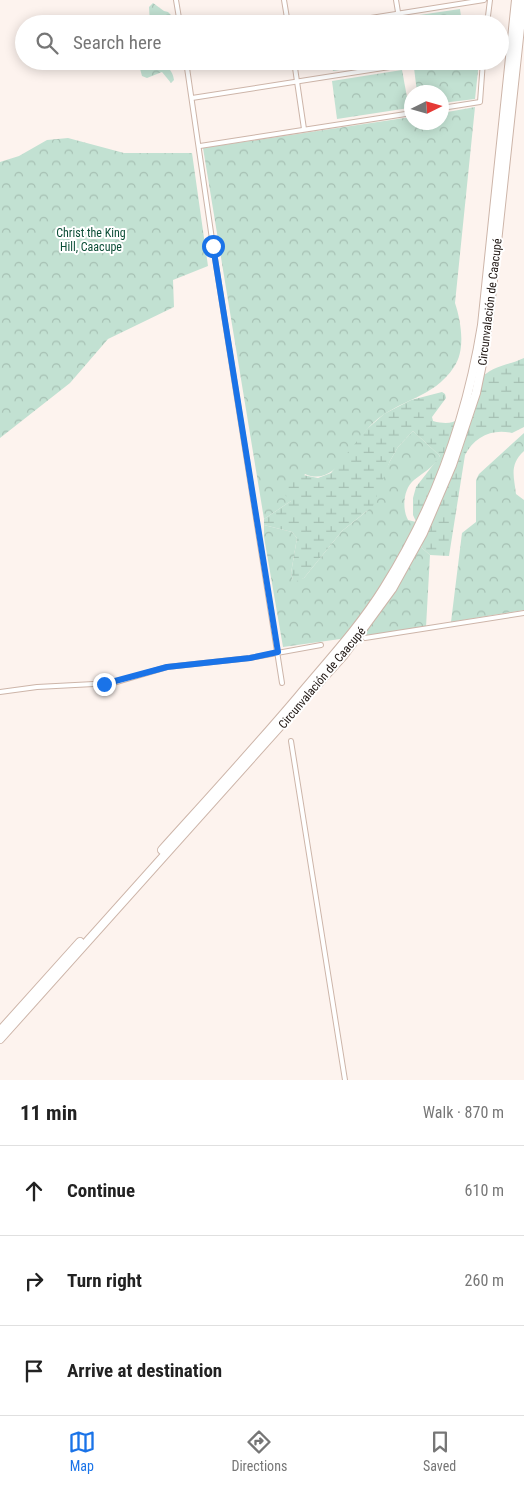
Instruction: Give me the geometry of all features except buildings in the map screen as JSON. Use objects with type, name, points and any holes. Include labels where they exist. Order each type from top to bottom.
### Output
[{"type":"highway","name":"Circunvalación de Caacupé","points":[[509,67],[516,0]]},
{"type":"highway","name":"Circunvalación de Caacupé","points":[[0,1039],[343,656],[392,589],[423,533],[452,465],[482,364],[523,0]]},
{"type":"highway","name":"Circunvalación de Caacupé","points":[[0,1031],[323,669],[383,589],[420,524],[454,443],[474,373],[482,324],[509,70]]},
{"type":"street","points":[[176,0],[178,15]]},
{"type":"street","points":[[284,0],[286,15]]},
{"type":"street","points":[[396,0],[398,12]]},
{"type":"street","points":[[382,15],[484,0]]},
{"type":"street","points":[[488,15],[490,0]]},
{"type":"street","points":[[187,70],[213,246],[282,683]]},
{"type":"street","points":[[295,70],[304,129]]},
{"type":"street","points":[[192,98],[369,70]]},
{"type":"street","points":[[449,107],[480,102],[482,70]]},
{"type":"street","points":[[200,146],[404,114]]},
{"type":"street","points":[[365,638],[524,613]]},
{"type":"street","points":[[0,692],[37,687],[114,683],[167,667],[250,658],[321,645]]},
{"type":"street","points":[[291,741],[345,1080]]},
{"type":"green space","points":[[153,3],[171,15],[149,15],[149,7]]},
{"type":"green space","points":[[460,9],[461,15],[420,15]]},
{"type":"green space","points":[[140,70],[170,70],[174,80],[171,83],[162,72],[147,78],[142,76]]},
{"type":"green space","points":[[402,70],[405,85],[404,109],[337,119],[332,81]]},
{"type":"green space","points":[[414,70],[478,70],[475,99],[449,102],[449,85],[416,85]]},
{"type":"green space","points":[[475,107],[455,303],[461,335],[458,360],[446,378],[436,386],[383,415],[373,423],[335,469],[316,477],[305,474],[291,501],[264,519],[203,148],[404,118],[404,130],[449,130],[449,112]]},
{"type":"green space","name":"Christ the King Hill, Caacupe","points":[[68,138],[124,153],[192,153],[208,266],[173,280],[174,307],[108,339],[70,383],[0,438],[0,162],[19,156],[47,140]]},
{"type":"green space","points":[[524,358],[524,427],[512,433],[497,432],[484,435],[473,443],[465,455],[449,556],[430,555],[422,548],[419,528],[413,515],[413,498],[416,487],[440,456],[413,431],[398,447],[390,461],[373,506],[342,531],[304,578],[297,581],[293,580],[291,573],[297,538],[292,532],[264,525],[264,519],[291,501],[285,495],[290,480],[298,474],[318,478],[331,473],[367,429],[384,414],[411,400],[442,392],[446,398],[432,417],[433,421],[453,422],[463,413],[477,383],[488,372]]},
{"type":"green space","points":[[413,431],[440,456],[431,467],[410,484],[404,505],[408,520],[416,522],[422,548],[430,555],[426,627],[283,647],[264,537],[264,525],[292,532],[297,538],[291,573],[293,580],[304,578],[342,531],[367,511],[398,447]]},
{"type":"green space","points":[[524,433],[524,451],[514,466],[514,476],[516,494],[524,500],[524,610],[451,622],[462,533],[476,522],[476,480],[479,474]]},
{"type":"route","points":[[104,684],[114,683],[167,667],[250,658],[278,652],[213,246]]}]
